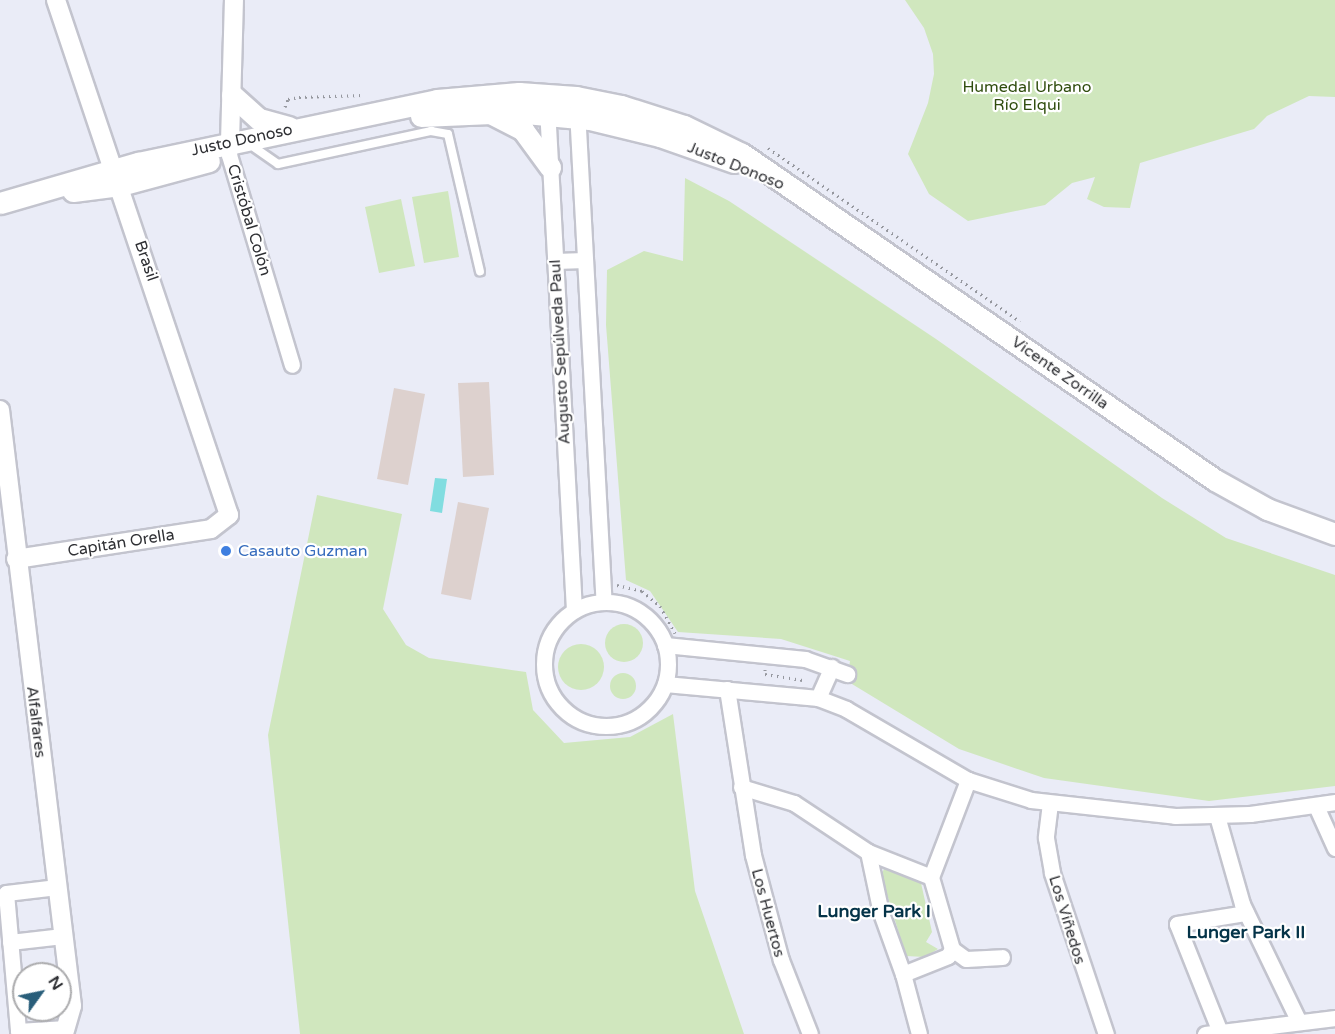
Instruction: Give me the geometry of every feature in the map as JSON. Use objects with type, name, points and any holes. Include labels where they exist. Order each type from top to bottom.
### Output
[{"type":"main road","points":[[232,95],[259,119],[279,126],[308,126]]},
{"type":"main road","name":"Justo Donoso","points":[[0,203],[30,192],[116,178],[230,149],[308,126],[464,96],[577,107],[695,148],[797,191]]},
{"type":"main road","name":"Justo Donoso","points":[[230,149],[255,148],[396,119],[547,104]]},
{"type":"main road","points":[[483,111],[523,130],[539,147],[550,167]]},
{"type":"main road","name":"Vicente Zorrilla","points":[[797,191],[1215,480],[1267,509],[1335,534]]},
{"type":"street","name":"Brasil","points":[[56,0],[230,508],[225,522]]},
{"type":"street","name":"Cristóbal Colón","points":[[234,0],[230,149],[292,365]]},
{"type":"street","name":"Augusto Sepúlveda Paul","points":[[547,104],[574,610]]},
{"type":"street","name":"Augusto Sepúlveda Paul","points":[[577,107],[604,601]]},
{"type":"street","points":[[555,261],[585,260]]},
{"type":"street","name":"Alfalfares","points":[[0,410],[16,559],[63,936],[64,962]]},
{"type":"street","name":"Capitán Orella","points":[[16,559],[211,529],[225,522]]},
{"type":"street","points":[[671,640],[665,684],[657,701],[625,723],[585,725],[566,712],[552,696],[544,675],[544,653],[551,633],[574,610],[604,601],[625,604],[643,613],[671,640],[766,654],[832,667],[847,674]]},
{"type":"street","points":[[818,698],[832,667]]},
{"type":"street","points":[[665,684],[818,698],[846,709],[968,780],[1050,803],[1133,814],[1217,816],[1335,802]]},
{"type":"street","name":"Los Huertos","points":[[727,689],[753,855],[781,960],[810,1034]]},
{"type":"street","points":[[968,780],[931,877],[952,949],[966,959],[1002,957]]},
{"type":"street","points":[[741,787],[794,802],[867,852],[931,877]]},
{"type":"street","name":"Los Viñedos","points":[[1050,803],[1046,838],[1052,873],[1106,1034]]},
{"type":"street","points":[[1316,806],[1335,848]]},
{"type":"street","points":[[1217,816],[1246,913],[1299,1022]]},
{"type":"street","points":[[867,852],[881,913],[903,974],[919,1034]]},
{"type":"street","points":[[14,962],[6,892],[57,887]]},
{"type":"street","points":[[1246,913],[1177,924],[1213,1033],[1335,1018]]},
{"type":"street","points":[[10,942],[63,936]]},
{"type":"street","points":[[903,974],[948,956],[952,949]]},
{"type":"street","points":[[18,1022],[18,1030],[65,1031]]},
{"type":"lane","points":[[255,148],[278,164],[431,131],[448,134],[480,271]]},
{"type":"path","points":[[279,126],[288,99],[369,95]]},
{"type":"path","points":[[761,144],[1026,326]]},
{"type":"path","points":[[615,574],[616,585],[642,591],[660,606],[672,623],[671,640]]},
{"type":"path","points":[[766,654],[765,674],[825,682]]},
{"type":"green space","name":"Humedal Urbano Río Elqui","points":[[905,0],[1335,0],[1335,97],[1309,96],[1267,116],[1254,129],[1140,163],[1130,208],[1104,207],[1087,199],[1095,177],[1072,183],[1045,205],[968,221],[929,194],[908,154],[928,103],[934,74],[933,54],[924,28]]},
{"type":"green space","points":[[685,178],[729,201],[936,339],[1162,498],[1226,538],[1335,575],[1335,786],[1209,801],[1044,778],[959,749],[847,681],[850,661],[781,639],[678,632],[650,591],[626,580],[606,325],[607,270],[644,251],[683,261]]},
{"type":"green space","points":[[448,191],[459,257],[424,263],[412,197]]},
{"type":"green space","points":[[401,199],[415,266],[379,273],[365,207]]},
{"type":"green space","points":[[317,495],[402,514],[383,609],[406,645],[429,658],[526,672],[533,710],[564,743],[630,737],[673,714],[695,891],[744,1034],[300,1034],[268,735]]},
{"type":"green space","points":[[624,624],[637,630],[643,643],[637,656],[624,662],[611,656],[605,643],[611,630]]},
{"type":"green space","points":[[581,644],[597,651],[604,667],[597,683],[581,690],[565,683],[558,667],[565,651]]},
{"type":"green space","points":[[623,673],[632,677],[636,686],[632,695],[623,699],[614,695],[610,686],[614,677]]},
{"type":"green space","points":[[885,867],[921,883],[932,932],[926,942],[938,949],[925,957],[906,956],[881,875]]},
{"type":"water","points":[[435,478],[447,479],[442,513],[430,511]]},
{"type":"building","points":[[489,382],[494,475],[463,477],[458,383]]},
{"type":"building","points":[[394,388],[425,394],[408,485],[377,479]]},
{"type":"building","points":[[458,502],[489,508],[471,600],[441,594]]},
{"type":"place","name":"Casauto Guzman","points":[[226,551]]},
{"type":"district","name":"Lunger Park I","points":[[874,911]]},
{"type":"district","name":"Lunger Park II","points":[[1246,932]]}]
